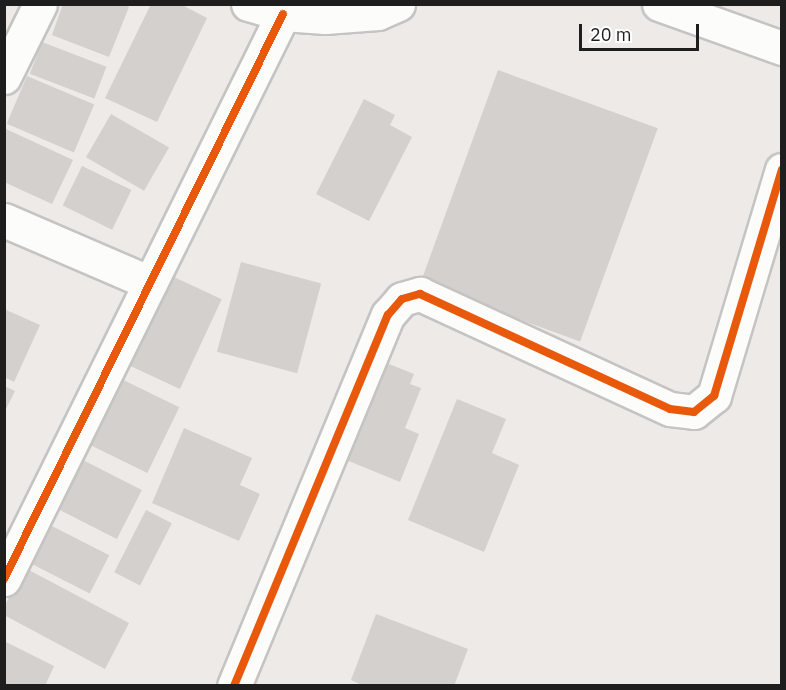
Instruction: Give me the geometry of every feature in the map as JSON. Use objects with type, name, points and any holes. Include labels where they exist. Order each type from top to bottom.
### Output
[{"type":"street","points":[[4,76],[40,4]]},
{"type":"street","points":[[248,4],[283,14],[325,17],[378,13],[398,4]]},
{"type":"street","points":[[659,4],[782,48]]},
{"type":"street","points":[[4,579],[283,14]]},
{"type":"street","points":[[234,686],[388,315],[402,299],[420,294],[670,409],[694,412],[714,396],[782,170]]},
{"type":"street","points":[[4,220],[150,283]]},
{"type":"building","points":[[63,4],[123,4],[129,7],[109,57],[52,35]]},
{"type":"building","points":[[151,4],[180,4],[207,18],[157,122],[105,98]]},
{"type":"building","points":[[42,42],[106,67],[94,98],[30,74]]},
{"type":"building","points":[[498,70],[658,128],[580,341],[420,283]]},
{"type":"building","points":[[27,76],[94,105],[74,152],[7,124]]},
{"type":"building","points":[[364,99],[395,115],[390,125],[412,137],[369,221],[316,194]]},
{"type":"building","points":[[111,114],[169,148],[144,191],[86,157]]},
{"type":"building","points":[[6,129],[73,160],[52,204],[4,182]]},
{"type":"building","points":[[82,166],[131,190],[112,230],[63,206]]},
{"type":"building","points":[[241,262],[321,283],[297,373],[217,352]]},
{"type":"building","points":[[161,271],[222,299],[180,389],[119,361]]},
{"type":"building","points":[[4,309],[40,325],[14,382],[4,377]]},
{"type":"building","points":[[374,358],[414,374],[410,384],[421,388],[405,428],[419,434],[400,482],[334,455]]},
{"type":"building","points":[[111,374],[179,407],[147,473],[79,440]]},
{"type":"building","points":[[4,386],[15,391],[4,413]]},
{"type":"building","points":[[457,399],[506,419],[492,453],[519,465],[484,552],[408,520]]},
{"type":"building","points":[[184,428],[252,458],[240,485],[260,494],[239,541],[152,503]]},
{"type":"building","points":[[75,456],[142,490],[117,539],[50,505]]},
{"type":"building","points":[[146,510],[172,523],[140,586],[114,572]]},
{"type":"building","points":[[46,523],[109,555],[90,594],[26,561]]},
{"type":"building","points":[[25,568],[129,623],[105,669],[4,615],[4,607]]},
{"type":"building","points":[[376,614],[468,649],[454,686],[364,686],[351,680]]},
{"type":"building","points":[[4,641],[54,666],[45,686],[4,686]]},
{"type":"cycle path","points":[[4,579],[283,14]]},
{"type":"cycle path","points":[[234,686],[388,315],[402,299],[420,294],[670,409],[694,412],[714,396],[782,170]]}]
